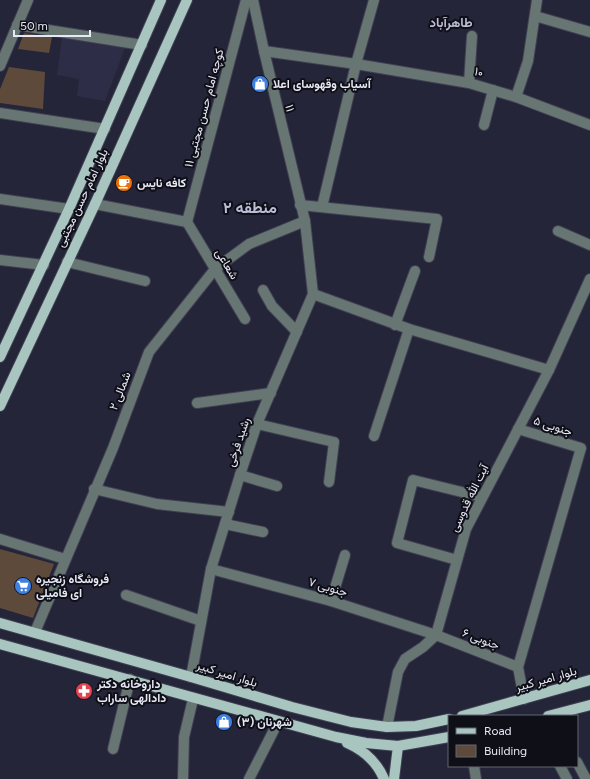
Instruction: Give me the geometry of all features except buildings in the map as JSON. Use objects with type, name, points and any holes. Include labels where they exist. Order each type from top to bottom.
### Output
[{"type":"main road","name":"بلوار امام حسن مجتبی","points":[[0,357],[69,209],[161,0]]},
{"type":"main road","name":"بلوار امام حسن مجتبی","points":[[0,406],[187,0]]},
{"type":"main road","name":"بلوار امیر کبیر","points":[[0,623],[324,716],[350,722],[387,727],[416,726],[448,719]]},
{"type":"main road","points":[[0,644],[130,679],[193,699],[336,738],[398,746],[448,737]]},
{"type":"main road","name":"بلوار امیر کبیر","points":[[466,715],[590,680]]},
{"type":"main road","points":[[555,715],[590,705]]},
{"type":"main road","points":[[336,738],[355,746],[370,757],[384,779]]},
{"type":"main road","points":[[394,779],[398,746]]},
{"type":"street","name":"کوچه امام حسن مجتبی ۱۱","points":[[187,222],[246,0]]},
{"type":"street","name":"۱۱","points":[[253,0],[304,221]]},
{"type":"street","points":[[322,207],[356,64],[374,0]]},
{"type":"street","points":[[516,97],[528,61],[538,0]]},
{"type":"street","points":[[0,66],[18,25],[25,2]]},
{"type":"street","points":[[535,16],[590,32]]},
{"type":"street","points":[[18,25],[142,45]]},
{"type":"street","points":[[469,83],[472,36]]},
{"type":"street","name":"۱۰","points":[[264,51],[356,64],[469,83],[516,97],[590,125]]},
{"type":"street","points":[[484,125],[493,90]]},
{"type":"street","points":[[0,113],[105,129]]},
{"type":"street","points":[[0,199],[69,209]]},
{"type":"street","points":[[94,204],[187,222]]},
{"type":"street","points":[[300,205],[436,219],[429,257]]},
{"type":"street","name":"۲ شمالی","points":[[35,632],[94,489],[113,448],[149,352],[215,269],[249,244],[304,221]]},
{"type":"street","name":"رشید فرخی","points":[[191,677],[200,621],[211,569],[228,512],[257,424],[313,294],[304,221]]},
{"type":"street","name":"شعاعی","points":[[187,222],[245,319]]},
{"type":"street","points":[[558,231],[590,245]]},
{"type":"street","points":[[0,260],[44,264]]},
{"type":"street","points":[[67,262],[145,281]]},
{"type":"street","points":[[395,325],[415,271]]},
{"type":"street","name":"آیت الله قدوسی","points":[[436,635],[466,529],[549,370],[590,279]]},
{"type":"street","points":[[263,290],[272,306],[297,332]]},
{"type":"street","points":[[313,294],[409,330],[549,370]]},
{"type":"street","points":[[374,436],[409,330]]},
{"type":"street","points":[[197,403],[271,393]]},
{"type":"street","points":[[257,424],[334,442],[329,482]]},
{"type":"street","name":"۵ جنوبی","points":[[518,429],[581,448],[518,667]]},
{"type":"street","points":[[240,475],[277,486]]},
{"type":"street","points":[[457,560],[397,543],[413,480],[482,497]]},
{"type":"street","points":[[94,489],[157,504],[228,512]]},
{"type":"street","points":[[225,524],[263,532]]},
{"type":"street","points":[[0,539],[65,559]]},
{"type":"street","points":[[331,601],[344,555]]},
{"type":"street","name":"۷ جنوبی","points":[[211,569],[331,601],[436,635]]},
{"type":"street","points":[[126,595],[200,621]]},
{"type":"street","points":[[387,727],[398,672],[405,658],[423,647],[436,635]]},
{"type":"street","name":"۶ جنوبی","points":[[436,635],[518,667]]},
{"type":"street","points":[[518,667],[524,699]]},
{"type":"street","points":[[113,749],[130,679]]},
{"type":"street","points":[[183,779],[184,737],[193,699]]},
{"type":"street","points":[[249,779],[278,722]]},
{"type":"street","points":[[578,764],[586,779]]},
{"type":"street","points":[[474,767],[476,779]]},
{"type":"street","points":[[561,767],[567,779]]},
{"type":"shaded area","points":[[62,38],[125,48],[105,101],[77,96],[79,79],[57,75]]},
{"type":"place","name":"آسیاب وقهوسای اعلا","points":[[260,84]]},
{"type":"place","name":"کافه نایس","points":[[124,183]]},
{"type":"place","name":"فروشگاه زنجیره ای فامیلی","points":[[23,586]]},
{"type":"place","name":"داروخانه دکتر دادالهی ساراب","points":[[84,691]]},
{"type":"place","name":"شهرنان (۳)","points":[[224,722]]},
{"type":"district","name":"طاهرآباد","points":[[451,22]]},
{"type":"district","name":"منطقه ۲","points":[[250,207]]}]
